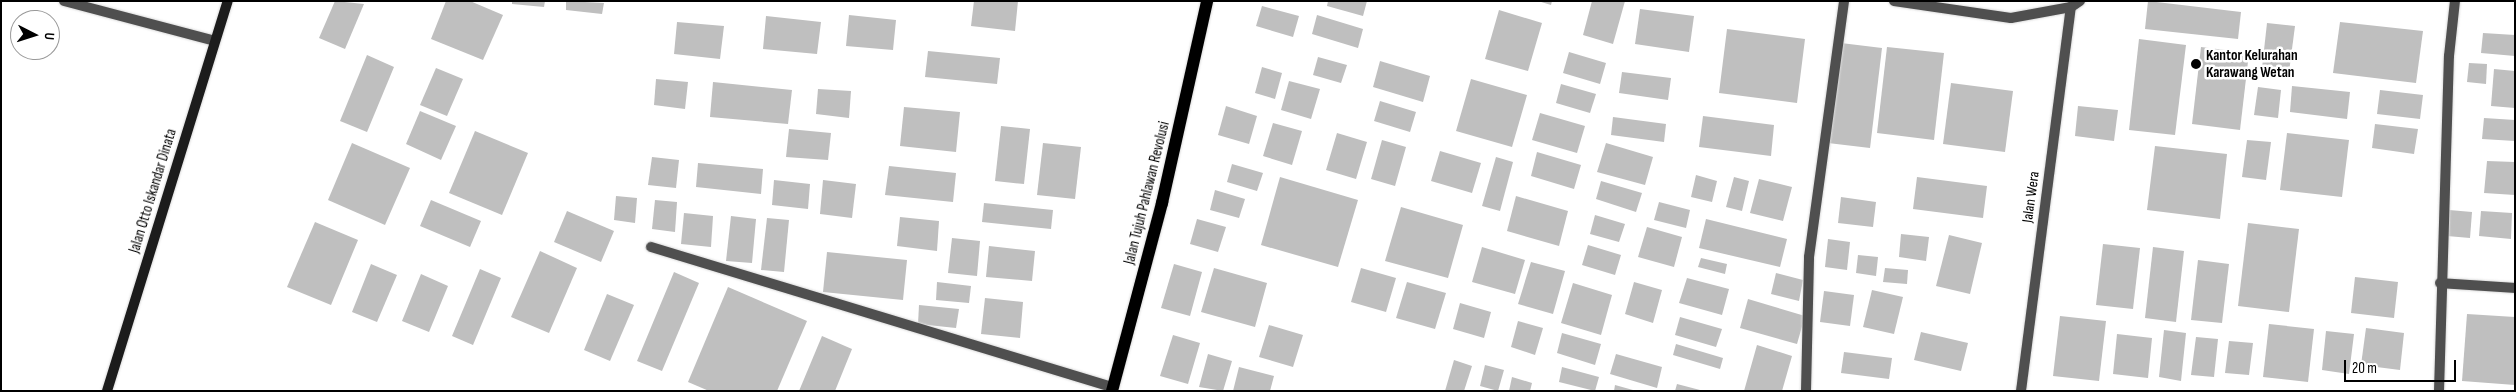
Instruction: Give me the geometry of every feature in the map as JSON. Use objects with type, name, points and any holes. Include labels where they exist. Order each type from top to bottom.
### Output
[{"type":"main road","name":"Jalan Tujuh Pahlawan Revolusi","points":[[1112,389],[1162,203],[1207,1]]},
{"type":"street","points":[[64,1],[214,41]]},
{"type":"street","name":"Jalan Otto Iskandar Dinata","points":[[107,391],[214,41],[228,1]]},
{"type":"street","points":[[1806,391],[1808,257],[1844,1]]},
{"type":"street","points":[[1894,1],[2011,18],[2071,7],[2080,1]]},
{"type":"street","points":[[2438,391],[2440,283],[2449,56],[2455,1]]},
{"type":"street","name":"Jalan Wera","points":[[2021,391],[2071,7]]},
{"type":"street","points":[[650,247],[1112,389]]},
{"type":"street","points":[[2440,283],[2515,288]]},
{"type":"building","points":[[335,1],[364,4],[345,49],[319,38]]},
{"type":"building","points":[[446,1],[470,1],[503,15],[483,60],[431,39]]},
{"type":"building","points":[[512,1],[545,1],[544,7],[512,4]]},
{"type":"building","points":[[566,1],[604,3],[602,14],[566,10]]},
{"type":"building","points":[[974,1],[1018,1],[1015,31],[971,26]]},
{"type":"building","points":[[1328,1],[1367,1],[1363,16],[1327,6]]},
{"type":"building","points":[[1538,1],[1552,1],[1551,5]]},
{"type":"building","points":[[1592,1],[1625,1],[1613,44],[1583,35]]},
{"type":"building","points":[[2148,1],[2241,12],[2238,39],[2145,29]]},
{"type":"building","points":[[1262,6],[1299,16],[1293,37],[1256,26]]},
{"type":"building","points":[[1640,9],[1694,16],[1689,52],[1635,44]]},
{"type":"building","points":[[1499,10],[1542,23],[1528,71],[1485,59]]},
{"type":"building","points":[[849,15],[896,20],[893,50],[846,46]]},
{"type":"building","points":[[1317,15],[1363,29],[1358,48],[1312,34]]},
{"type":"building","points":[[766,16],[821,22],[817,54],[763,49]]},
{"type":"building","points":[[677,22],[724,26],[720,59],[674,54]]},
{"type":"building","points":[[2340,22],[2423,31],[2416,83],[2333,73]]},
{"type":"building","points":[[2267,23],[2295,26],[2289,72],[2262,68]]},
{"type":"building","points":[[1727,29],[1805,39],[1797,103],[1719,93]]},
{"type":"building","points":[[2483,33],[2515,35],[2515,56],[2481,53]]},
{"type":"building","points":[[2139,39],[2186,45],[2175,135],[2129,130]]},
{"type":"building","points":[[1841,43],[1882,48],[1870,148],[1828,143]]},
{"type":"building","points":[[1887,47],[1944,53],[1934,140],[1877,133]]},
{"type":"building","points":[[2201,47],[2249,53],[2240,130],[2192,124]]},
{"type":"building","points":[[928,51],[1000,58],[997,84],[925,77]]},
{"type":"building","points":[[1569,52],[1606,63],[1600,84],[1563,73]]},
{"type":"building","points":[[367,55],[394,67],[367,132],[340,121]]},
{"type":"building","points":[[1318,57],[1347,65],[1341,83],[1313,75]]},
{"type":"building","points":[[1380,61],[1430,76],[1423,102],[1373,87]]},
{"type":"building","points":[[2469,63],[2487,64],[2486,84],[2467,82]]},
{"type":"building","points":[[1262,67],[1282,73],[1275,99],[1255,93]]},
{"type":"building","points":[[436,68],[463,79],[447,116],[420,105]]},
{"type":"building","points":[[2494,69],[2515,71],[2515,108],[2491,106]]},
{"type":"building","points":[[1622,72],[1671,78],[1668,100],[1619,93]]},
{"type":"building","points":[[656,79],[688,82],[685,109],[654,105]]},
{"type":"building","points":[[1471,79],[1527,95],[1512,147],[1456,131]]},
{"type":"building","points":[[1289,81],[1320,89],[1311,119],[1281,110]]},
{"type":"building","points":[[713,82],[792,90],[788,124],[710,117]]},
{"type":"building","points":[[1951,83],[2013,91],[2005,152],[1943,144]]},
{"type":"building","points":[[1561,84],[1596,94],[1590,113],[1556,103]]},
{"type":"building","points":[[2292,86],[2350,92],[2347,119],[2290,112]]},
{"type":"building","points":[[2258,87],[2281,90],[2278,118],[2254,115]]},
{"type":"building","points":[[818,89],[851,91],[849,118],[816,114]]},
{"type":"building","points":[[2380,90],[2423,95],[2420,119],[2377,114]]},
{"type":"building","points":[[1380,101],[1416,112],[1410,132],[1374,121]]},
{"type":"building","points":[[1226,106],[1257,116],[1249,144],[1218,135]]},
{"type":"building","points":[[2078,106],[2118,110],[2114,141],[2075,136]]},
{"type":"building","points":[[904,107],[960,112],[956,152],[900,146]]},
{"type":"building","points":[[420,111],[456,126],[441,160],[406,144]]},
{"type":"building","points":[[1540,113],[1585,126],[1577,153],[1532,140]]},
{"type":"building","points":[[1703,116],[1774,125],[1771,156],[1699,147]]},
{"type":"building","points":[[1613,117],[1666,124],[1664,142],[1611,135]]},
{"type":"building","points":[[2484,118],[2515,120],[2515,141],[2482,139]]},
{"type":"building","points":[[1273,123],[1302,131],[1292,165],[1263,156]]},
{"type":"building","points":[[2375,124],[2418,129],[2414,154],[2372,148]]},
{"type":"building","points":[[1001,126],[1030,129],[1024,184],[995,181]]},
{"type":"building","points":[[789,129],[831,133],[828,160],[786,157]]},
{"type":"building","points":[[475,131],[528,153],[502,215],[449,193]]},
{"type":"building","points":[[1337,133],[1367,142],[1356,179],[1326,170]]},
{"type":"building","points":[[2287,133],[2349,140],[2342,197],[2280,190]]},
{"type":"building","points":[[1382,140],[1406,147],[1395,186],[1371,179]]},
{"type":"building","points":[[2247,140],[2271,142],[2266,180],[2242,177]]},
{"type":"building","points":[[352,143],[410,168],[385,225],[328,200]]},
{"type":"building","points":[[1043,143],[1081,147],[1075,199],[1037,195]]},
{"type":"building","points":[[1606,143],[1653,157],[1645,185],[1597,172]]},
{"type":"building","points":[[2155,146],[2227,154],[2220,219],[2147,210]]},
{"type":"building","points":[[1440,151],[1481,163],[1472,193],[1431,181]]},
{"type":"building","points":[[1537,152],[1581,165],[1574,189],[1531,176]]},
{"type":"building","points":[[652,157],[679,160],[676,188],[648,185]]},
{"type":"building","points":[[1496,157],[1513,162],[1500,211],[1482,206]]},
{"type":"building","points":[[2487,161],[2515,162],[2515,195],[2484,193]]},
{"type":"building","points":[[698,163],[763,169],[761,194],[696,187]]},
{"type":"building","points":[[1232,164],[1263,173],[1257,191],[1227,182]]},
{"type":"building","points":[[889,166],[956,173],[953,202],[885,195]]},
{"type":"building","points":[[1696,175],[1717,181],[1712,202],[1691,197]]},
{"type":"building","points":[[1280,177],[1358,200],[1338,267],[1261,245]]},
{"type":"building","points":[[1734,177],[1749,181],[1742,211],[1726,207]]},
{"type":"building","points":[[1917,177],[1987,186],[1983,218],[1913,209]]},
{"type":"building","points":[[1759,179],[1792,187],[1783,221],[1750,213]]},
{"type":"building","points":[[774,180],[810,184],[808,209],[772,205]]},
{"type":"building","points":[[823,180],[856,184],[852,218],[820,214]]},
{"type":"building","points":[[1601,181],[1642,193],[1636,212],[1596,199]]},
{"type":"building","points":[[1215,190],[1245,199],[1239,218],[1210,210]]},
{"type":"building","points":[[616,196],[637,198],[635,223],[614,220]]},
{"type":"building","points":[[1516,196],[1568,211],[1559,246],[1507,231]]},
{"type":"building","points":[[1841,197],[1876,202],[1873,227],[1838,223]]},
{"type":"building","points":[[431,200],[481,221],[470,247],[420,226]]},
{"type":"building","points":[[655,200],[677,202],[675,232],[652,229]]},
{"type":"building","points":[[1659,202],[1690,210],[1686,228],[1654,220]]},
{"type":"building","points":[[984,203],[1053,210],[1051,229],[982,222]]},
{"type":"building","points":[[1401,207],[1463,225],[1448,278],[1385,261]]},
{"type":"building","points":[[2449,210],[2472,212],[2470,238],[2447,236]]},
{"type":"building","points":[[567,211],[614,231],[601,262],[554,242]]},
{"type":"building","points":[[2481,211],[2512,213],[2511,239],[2479,236]]},
{"type":"building","points":[[684,213],[713,216],[711,247],[681,244]]},
{"type":"building","points":[[1595,215],[1625,224],[1619,242],[1590,234]]},
{"type":"building","points":[[731,216],[756,219],[752,263],[726,261]]},
{"type":"building","points":[[900,217],[939,221],[937,251],[897,246]]},
{"type":"building","points":[[767,218],[789,220],[784,272],[761,270]]},
{"type":"building","points":[[1197,219],[1226,227],[1218,252],[1190,244]]},
{"type":"building","points":[[1706,219],[1787,239],[1780,267],[1699,248]]},
{"type":"building","points":[[315,222],[358,240],[331,305],[287,287]]},
{"type":"building","points":[[2248,223],[2299,229],[2289,312],[2238,306]]},
{"type":"building","points":[[1647,227],[1682,237],[1674,267],[1638,257]]},
{"type":"building","points":[[1901,234],[1929,237],[1926,261],[1899,257]]},
{"type":"building","points":[[1949,235],[1982,243],[1970,294],[1936,286]]},
{"type":"building","points":[[952,238],[980,241],[977,276],[948,273]]},
{"type":"building","points":[[1828,239],[1850,242],[1847,270],[1825,267]]},
{"type":"building","points":[[2103,244],[2140,248],[2133,309],[2096,305]]},
{"type":"building","points":[[1588,245],[1621,255],[1615,275],[1582,265]]},
{"type":"building","points":[[989,246],[1035,251],[1032,281],[986,277]]},
{"type":"building","points":[[1482,247],[1525,260],[1515,294],[1472,282]]},
{"type":"building","points":[[2153,247],[2184,251],[2176,322],[2145,318]]},
{"type":"building","points":[[540,251],[577,268],[549,333],[511,317]]},
{"type":"building","points":[[827,252],[907,260],[903,300],[823,292]]},
{"type":"building","points":[[1858,255],[1878,257],[1876,276],[1856,273]]},
{"type":"building","points":[[1701,258],[1727,264],[1725,274],[1698,267]]},
{"type":"building","points":[[2198,260],[2229,264],[2222,323],[2191,320]]},
{"type":"building","points":[[1531,262],[1565,271],[1553,314],[1518,304]]},
{"type":"building","points":[[371,264],[397,275],[377,322],[352,312]]},
{"type":"building","points":[[1174,264],[1202,272],[1190,316],[1161,308]]},
{"type":"building","points":[[1214,268],[1267,283],[1255,327],[1201,312]]},
{"type":"building","points":[[1361,268],[1396,278],[1386,312],[1351,302]]},
{"type":"building","points":[[1885,268],[1908,270],[1907,284],[1883,282]]},
{"type":"building","points":[[480,269],[501,278],[473,345],[452,336]]},
{"type":"building","points":[[674,272],[699,283],[662,371],[637,361]]},
{"type":"building","points":[[1776,273],[1803,280],[1799,301],[1771,294]]},
{"type":"building","points":[[421,274],[448,286],[429,332],[402,321]]},
{"type":"building","points":[[2355,277],[2398,282],[2394,318],[2351,313]]},
{"type":"building","points":[[1687,278],[1729,289],[1722,315],[1679,303]]},
{"type":"building","points":[[937,282],[971,286],[969,303],[936,300]]},
{"type":"building","points":[[1407,282],[1446,293],[1435,329],[1396,318]]},
{"type":"building","points":[[1634,282],[1662,290],[1653,323],[1625,314]]},
{"type":"building","points":[[1573,283],[1612,295],[1601,335],[1561,323]]},
{"type":"building","points":[[728,287],[807,321],[777,391],[709,391],[688,382]]},
{"type":"building","points":[[1872,290],[1903,297],[1894,334],[1863,327]]},
{"type":"building","points":[[1824,291],[1854,295],[1850,326],[1820,322]]},
{"type":"building","points":[[607,294],[634,305],[610,361],[584,350]]},
{"type":"building","points":[[985,298],[1023,302],[1020,338],[981,334]]},
{"type":"building","points":[[1748,299],[1805,316],[1797,344],[1740,328]]},
{"type":"building","points":[[1460,303],[1491,312],[1484,338],[1453,329]]},
{"type":"building","points":[[919,305],[959,309],[956,328],[918,324]]},
{"type":"building","points":[[2467,314],[2515,317],[2515,385],[2462,381]]},
{"type":"building","points":[[2060,316],[2106,321],[2099,381],[2053,376]]},
{"type":"building","points":[[1680,317],[1722,329],[1716,347],[1675,335]]},
{"type":"building","points":[[1518,321],[1543,328],[1535,355],[1511,347]]},
{"type":"building","points":[[2269,324],[2314,329],[2308,382],[2263,377]]},
{"type":"building","points":[[1269,325],[1303,335],[1293,367],[1259,357]]},
{"type":"building","points":[[2366,328],[2404,333],[2400,370],[2361,365]]},
{"type":"building","points":[[2164,330],[2186,333],[2181,381],[2159,377]]},
{"type":"building","points":[[2326,331],[2354,334],[2349,374],[2322,370]]},
{"type":"building","points":[[1921,332],[1968,343],[1961,371],[1914,360]]},
{"type":"building","points":[[1562,333],[1601,344],[1595,365],[1557,353]]},
{"type":"building","points":[[2117,334],[2152,338],[2148,378],[2113,374]]},
{"type":"building","points":[[1173,335],[1200,343],[1188,384],[1160,376]]},
{"type":"building","points":[[822,336],[852,349],[835,391],[799,391]]},
{"type":"building","points":[[2196,337],[2218,339],[2214,377],[2191,375]]},
{"type":"building","points":[[2229,341],[2253,343],[2249,375],[2225,373]]},
{"type":"building","points":[[1676,344],[1723,358],[1720,369],[1673,355]]},
{"type":"building","points":[[1757,345],[1792,356],[1782,391],[1744,391]]},
{"type":"building","points":[[1844,352],[1892,358],[1889,379],[1841,373]]},
{"type":"building","points":[[1208,354],[1232,361],[1223,391],[1199,387]]},
{"type":"building","points":[[1616,354],[1662,367],[1657,388],[1610,374]]},
{"type":"building","points":[[1454,360],[1472,366],[1464,391],[1445,391]]},
{"type":"building","points":[[1485,365],[1504,370],[1498,391],[1480,386]]},
{"type":"building","points":[[1239,367],[1274,376],[1270,391],[1233,391]]},
{"type":"building","points":[[1562,367],[1599,377],[1595,391],[1559,382]]},
{"type":"building","points":[[1512,377],[1532,383],[1530,391],[1509,391]]},
{"type":"building","points":[[1677,384],[1700,390],[1700,391],[1675,391]]},
{"type":"building","points":[[1615,385],[1633,390],[1633,391],[1614,391]]},
{"type":"place","name":"Kantor Kelurahan Karawang Wetan","points":[[2196,64]]}]
